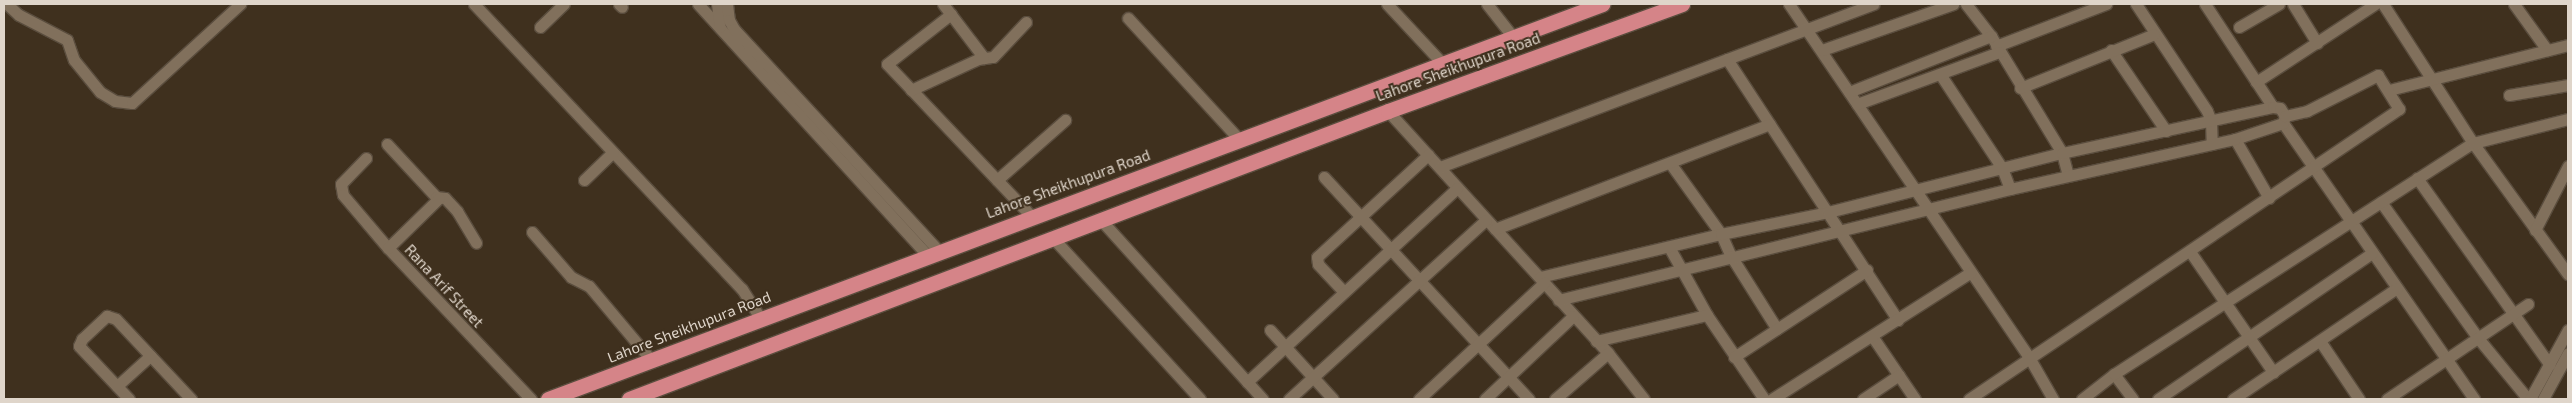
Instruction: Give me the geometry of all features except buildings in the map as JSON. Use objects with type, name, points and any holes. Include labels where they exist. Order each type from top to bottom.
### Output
[{"type":"highway","name":"Lahore Sheikhupura Road","points":[[548,399],[1031,216],[1602,4]]},
{"type":"highway","name":"Lahore Sheikhupura Road","points":[[629,399],[1388,111],[1682,4]]},
{"type":"street","points":[[7,4],[24,18],[67,40],[74,60],[100,92],[115,101],[132,103],[240,4]]},
{"type":"street","points":[[474,4],[742,289],[760,318]]},
{"type":"street","points":[[540,27],[564,4]]},
{"type":"street","points":[[698,4],[933,253]]},
{"type":"street","points":[[717,4],[720,28]]},
{"type":"street","points":[[727,4],[728,17],[734,29],[933,253]]},
{"type":"street","points":[[943,4],[984,58]]},
{"type":"street","points":[[1387,4],[1442,63]]},
{"type":"street","points":[[1487,4],[1513,37]]},
{"type":"street","points":[[1789,4],[2030,359],[2053,399]]},
{"type":"street","points":[[1440,167],[1873,4]]},
{"type":"street","points":[[1822,50],[1953,4]]},
{"type":"street","points":[[1966,4],[1995,45],[2062,153],[2068,175]]},
{"type":"street","points":[[1849,92],[1995,45],[2106,4]]},
{"type":"street","points":[[2136,4],[2211,121],[2212,144]]},
{"type":"street","points":[[2205,4],[2273,107]]},
{"type":"street","points":[[2239,27],[2279,4]]},
{"type":"street","points":[[2293,4],[2317,43]]},
{"type":"street","points":[[2256,82],[2375,4]]},
{"type":"street","points":[[2383,4],[2473,143],[2568,274]]},
{"type":"street","points":[[2514,4],[2546,50]]},
{"type":"street","points":[[951,14],[888,63],[911,90],[1031,216]]},
{"type":"street","points":[[1128,18],[1239,140]]},
{"type":"street","points":[[911,90],[994,55],[1026,22]]},
{"type":"street","points":[[2020,88],[2154,34]]},
{"type":"street","points":[[2389,90],[2431,77],[2568,44]]},
{"type":"street","points":[[1857,104],[1940,74],[1995,45]]},
{"type":"street","points":[[2111,50],[2166,131]]},
{"type":"street","points":[[1727,59],[1898,320]]},
{"type":"street","points":[[1940,74],[2002,168],[2010,188]]},
{"type":"street","points":[[1558,300],[1731,256],[1841,232],[2010,188],[2235,139],[2307,111],[2377,75],[2389,90],[2398,113],[2269,198],[2191,253],[1969,399]]},
{"type":"street","points":[[2509,95],[2568,85]]},
{"type":"street","points":[[1419,399],[1479,344],[1542,280],[1669,246],[1828,212],[2062,153],[2273,107],[2280,108],[2284,120],[2314,169],[2351,220],[2469,397]]},
{"type":"street","points":[[1388,111],[1608,353],[1644,399]]},
{"type":"street","points":[[2082,399],[2114,374],[2473,143],[2568,119]]},
{"type":"street","points":[[997,180],[1065,120]]},
{"type":"street","points":[[1495,230],[1770,124]]},
{"type":"street","points":[[2235,139],[2269,198]]},
{"type":"street","points":[[387,144],[440,198],[445,198],[457,211],[476,243]]},
{"type":"street","points":[[584,180],[613,152]]},
{"type":"street","points":[[1344,292],[1316,259],[1360,216],[1428,155]]},
{"type":"street","name":"Rana Arif Street","points":[[366,158],[341,184],[340,189],[388,248],[531,399]]},
{"type":"street","points":[[1670,164],[1721,234],[1731,256],[1777,329]]},
{"type":"street","points":[[2535,230],[2568,166]]},
{"type":"street","points":[[1324,177],[1529,399]]},
{"type":"street","points":[[2417,178],[2512,315],[2550,365]]},
{"type":"street","points":[[1247,382],[1457,188]]},
{"type":"street","points":[[388,248],[440,198]]},
{"type":"street","points":[[2381,202],[2478,338],[2529,399],[2550,365],[2568,330]]},
{"type":"street","points":[[1101,220],[1263,399]]},
{"type":"street","points":[[1289,399],[1486,220]]},
{"type":"street","points":[[532,232],[571,277],[589,286],[652,361]]},
{"type":"street","points":[[1053,238],[1200,399]]},
{"type":"street","points":[[1669,246],[1679,269],[1707,315],[1764,399]]},
{"type":"street","points":[[2191,253],[2273,372]]},
{"type":"street","points":[[2158,399],[2372,253]]},
{"type":"street","points":[[1734,357],[1867,270]]},
{"type":"street","points":[[1772,399],[1970,273]]},
{"type":"street","points":[[2233,399],[2397,288]]},
{"type":"street","points":[[2387,399],[2528,304]]},
{"type":"street","points":[[1596,341],[1707,315]]},
{"type":"street","points":[[129,399],[80,347],[82,339],[105,317],[111,316],[191,399]]},
{"type":"street","points":[[1485,399],[1573,316]]},
{"type":"street","points":[[1270,330],[1333,399]]},
{"type":"street","points":[[1872,336],[1915,399]]},
{"type":"street","points":[[2320,341],[2359,399]]},
{"type":"street","points":[[1555,399],[1608,353]]},
{"type":"street","points":[[2543,399],[2568,353]]},
{"type":"street","points":[[117,386],[150,356]]},
{"type":"street","points":[[2114,374],[2133,399]]},
{"type":"street","points":[[1864,399],[1898,375]]},
{"type":"waterway","points":[[2561,358],[2568,344]]}]
